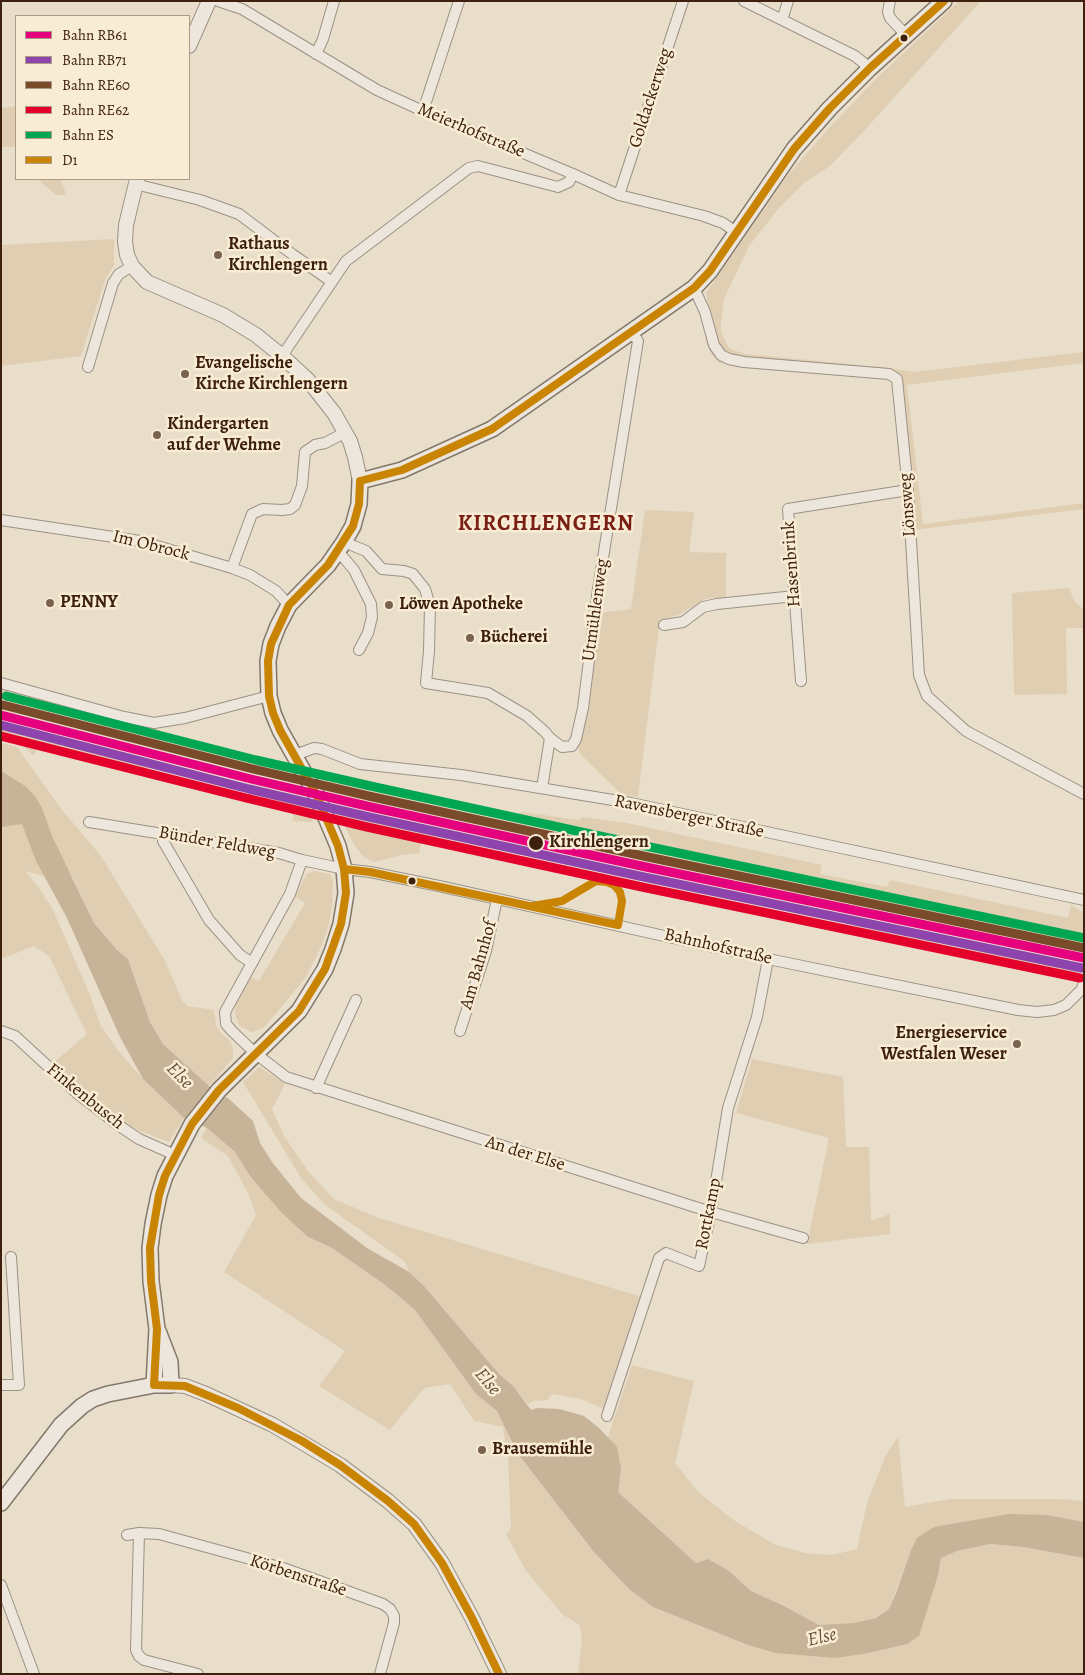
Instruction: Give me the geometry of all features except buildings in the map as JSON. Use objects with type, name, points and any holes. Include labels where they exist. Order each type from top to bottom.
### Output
[{"type":"main road","points":[[154,1385],[157,1329],[151,1281],[150,1248],[159,1195],[174,1156],[192,1124],[219,1090],[298,1011],[324,969],[333,949],[346,902],[346,881],[338,846],[329,822],[273,713],[269,696],[268,661],[271,644],[289,605],[328,564],[341,547],[353,526],[359,504],[360,481],[402,470],[492,429],[694,288],[710,271],[794,149],[830,108],[870,68],[944,1]]},
{"type":"main road","points":[[1,1503],[61,1425],[82,1406],[93,1399],[108,1394],[154,1385],[171,1385],[170,1362],[157,1329]]},
{"type":"street","points":[[190,44],[209,1]]},
{"type":"street","name":"Meierhofstraße","points":[[218,1],[242,9],[376,90],[619,195],[704,216],[723,223],[736,232]]},
{"type":"street","points":[[316,54],[323,39],[334,1]]},
{"type":"street","points":[[424,111],[458,1]]},
{"type":"street","name":"Goldackerweg","points":[[619,195],[684,1]]},
{"type":"street","points":[[744,1],[855,56],[870,68]]},
{"type":"street","points":[[782,20],[788,1]]},
{"type":"street","points":[[890,1],[888,12],[890,18],[906,35]]},
{"type":"street","points":[[282,356],[346,261],[469,168],[478,166],[558,187],[569,182],[573,174]]},
{"type":"street","points":[[332,282],[239,214],[136,181],[126,225],[125,242],[127,255],[132,266],[147,282],[160,289],[198,302],[231,319],[256,335],[282,356],[320,394],[334,412],[346,432],[355,457],[360,481]]},
{"type":"street","points":[[88,367],[113,283],[119,274],[132,266]]},
{"type":"street","name":"Lönsweg","points":[[694,288],[714,345],[721,354],[730,359],[744,362],[889,374],[897,379],[908,490],[920,675],[927,696],[966,731],[1084,794]]},
{"type":"street","name":"Utmühlenweg","points":[[550,738],[562,747],[572,746],[576,739],[583,708],[598,589],[638,341],[632,331]]},
{"type":"street","points":[[232,568],[252,514],[263,509],[290,509],[295,505],[302,486],[305,452],[315,445],[325,443],[346,432]]},
{"type":"street","name":"Hasenbrink","points":[[801,680],[788,509],[908,490]]},
{"type":"street","name":"Im Obrock","points":[[1,520],[140,541],[232,568],[250,575],[276,591],[289,605]]},
{"type":"street","points":[[341,547],[366,551],[382,569],[404,571],[412,574],[425,589],[430,606],[426,682],[488,693],[527,716],[550,738],[542,788]]},
{"type":"street","points":[[341,547],[372,604],[372,617],[368,633],[359,650]]},
{"type":"street","points":[[664,625],[683,622],[703,608],[717,604],[795,596]]},
{"type":"street","points":[[1,683],[124,717],[154,723],[185,718],[269,696]]},
{"type":"street","name":"Ravensberger Straße","points":[[295,755],[314,748],[322,748],[360,764],[460,775],[631,803],[1084,900]]},
{"type":"street","name":"Bünder Feldweg","points":[[89,822],[279,853],[344,869]]},
{"type":"street","points":[[164,834],[163,842],[210,920],[240,955],[252,963]]},
{"type":"street","name":"An der Else","points":[[302,860],[290,894],[225,1012],[226,1024],[255,1053],[286,1077],[711,1212],[803,1238]]},
{"type":"street","name":"Bahnhofstraße","points":[[344,869],[370,872],[768,959],[1018,1010],[1037,1012],[1054,1010],[1066,1005],[1075,998],[1084,984]]},
{"type":"street","name":"Am Bahnhof","points":[[460,1031],[486,951],[497,899]]},
{"type":"street","name":"Rottkamp","points":[[607,1416],[659,1258],[666,1253],[698,1266],[711,1212],[728,1108],[757,1017],[768,959]]},
{"type":"street","points":[[316,1088],[356,1000]]},
{"type":"street","name":"Finkenbusch","points":[[1,1030],[15,1036],[78,1094],[118,1125],[139,1139],[174,1156]]},
{"type":"street","points":[[1,1385],[19,1385],[11,1257]]},
{"type":"street","points":[[171,1385],[185,1386],[206,1394],[273,1425],[340,1465],[388,1501],[414,1524],[442,1563],[472,1618],[499,1674]]},
{"type":"street","points":[[139,1533],[136,1650],[138,1656],[144,1660],[198,1674]]},
{"type":"street","name":"Körbenstraße","points":[[127,1535],[139,1533],[159,1534],[283,1568],[383,1604],[390,1609],[394,1616],[394,1623],[380,1674]]},
{"type":"street","points":[[1,1585],[34,1674]]},
{"type":"shaded area","points":[[959,1],[981,1],[863,132],[830,166],[804,183],[779,208],[749,246],[724,299],[721,324],[721,331],[727,345],[733,350],[746,354],[914,372],[1084,352],[1084,363],[907,385],[923,524],[1084,503],[1084,509],[906,531],[892,378],[737,367],[719,363],[710,352],[705,340],[716,339],[706,293],[787,176],[876,79]]},
{"type":"shaded area","points":[[15,106],[15,147],[1,147],[1,108]]},
{"type":"shaded area","points":[[38,180],[61,180],[66,195],[56,195]]},
{"type":"shaded area","points":[[114,239],[114,265],[105,280],[81,356],[1,366],[1,245]]},
{"type":"shaded area","points":[[645,510],[694,512],[689,552],[726,553],[726,597],[705,599],[680,614],[660,620],[638,797],[621,794],[580,754],[577,744],[599,613],[631,609]]},
{"type":"shaded area","points":[[1069,588],[1074,600],[1084,609],[1084,628],[1066,628],[1067,694],[1014,695],[1012,593]]},
{"type":"shaded area","points":[[1,688],[160,730],[158,740],[1,699]]},
{"type":"shaded area","points":[[1,722],[155,762],[145,769],[38,744],[34,756],[20,743],[1,733]]},
{"type":"shaded area","points":[[1,743],[17,747],[62,810],[101,856],[164,959],[182,1000],[187,1006],[214,1010],[216,1025],[221,1033],[230,1041],[233,1048],[233,1058],[209,1086],[163,1044],[150,1022],[128,959],[117,950],[94,923],[71,874],[43,876],[25,871],[53,910],[90,995],[100,1024],[116,1048],[141,1077],[184,1118],[169,1142],[128,1126],[82,1091],[52,1064],[87,1034],[49,956],[34,946],[4,958],[1,957]]},
{"type":"shaded area","points":[[213,776],[303,797],[313,822],[293,821],[293,808],[285,807],[284,802],[263,800],[263,793],[211,784]]},
{"type":"shaded area","points":[[342,810],[438,830],[436,838],[434,841],[422,839],[419,853],[401,855],[375,862],[364,857],[355,846],[339,815]]},
{"type":"shaded area","points":[[491,811],[518,814],[521,812],[580,820],[582,817],[627,823],[822,865],[820,874],[887,887],[890,880],[1068,918],[1071,905],[1084,913],[1084,943],[701,867],[702,861],[486,814]]},
{"type":"shaded area","points":[[314,871],[330,874],[333,881],[332,905],[328,928],[321,947],[306,977],[274,1016],[263,1028],[253,1032],[247,1030],[239,1025],[236,1017],[235,1008],[237,1002],[251,977],[259,981],[305,903],[295,896],[307,874]]},
{"type":"shaded area","points":[[856,920],[955,940],[953,946],[855,928]]},
{"type":"shaded area","points":[[963,942],[1067,962],[1079,971],[1077,981],[1073,980],[1063,971],[962,949]]},
{"type":"shaded area","points":[[752,1059],[843,1077],[846,1147],[869,1147],[871,1221],[890,1214],[890,1234],[807,1244],[829,1138],[736,1113]]},
{"type":"shaded area","points":[[259,1067],[285,1084],[272,1109],[284,1136],[308,1171],[334,1199],[379,1218],[642,1297],[606,1410],[581,1399],[552,1394],[548,1400],[534,1401],[528,1404],[514,1387],[499,1374],[424,1286],[409,1272],[405,1262],[324,1204],[301,1178],[243,1082]]},
{"type":"shaded area","points":[[207,1128],[235,1152],[250,1176],[308,1237],[332,1248],[384,1284],[415,1310],[476,1394],[497,1411],[518,1454],[594,1552],[629,1589],[653,1607],[748,1645],[869,1653],[907,1644],[938,1575],[941,1558],[957,1551],[990,1544],[1023,1547],[1084,1558],[1084,1674],[578,1674],[582,1640],[580,1626],[563,1615],[526,1571],[506,1534],[511,1528],[508,1457],[503,1427],[474,1421],[450,1384],[424,1388],[390,1430],[319,1386],[345,1351],[224,1272],[256,1215],[248,1193],[228,1156],[201,1138]]},
{"type":"shaded area","points":[[632,1365],[694,1381],[675,1463],[698,1492],[735,1521],[776,1545],[805,1553],[832,1555],[857,1549],[867,1503],[885,1457],[898,1437],[905,1507],[951,1499],[1060,1499],[1084,1501],[1084,1522],[1047,1515],[911,1550],[889,1609],[876,1618],[854,1624],[819,1625],[751,1591],[728,1570],[708,1559],[696,1563],[618,1492],[608,1437]]},
{"type":"water","name":"Else","points":[[1,771],[25,786],[35,796],[94,923],[117,950],[128,959],[150,1022],[163,1044],[209,1086],[229,1099],[253,1121],[260,1143],[272,1162],[301,1198],[367,1248],[409,1272],[424,1286],[499,1374],[514,1387],[531,1410],[537,1408],[559,1409],[584,1416],[599,1428],[617,1447],[621,1468],[618,1492],[696,1563],[708,1559],[728,1570],[751,1591],[819,1625],[854,1623],[876,1618],[889,1609],[917,1538],[934,1527],[1009,1514],[1047,1515],[1084,1522],[1084,1558],[1023,1547],[990,1544],[957,1551],[941,1558],[938,1575],[919,1636],[907,1644],[869,1653],[835,1658],[776,1653],[748,1645],[653,1607],[629,1589],[594,1552],[518,1454],[497,1411],[476,1394],[415,1310],[384,1284],[332,1248],[308,1237],[281,1212],[250,1176],[235,1152],[207,1128],[184,1118],[143,1079],[120,1037],[67,918],[36,861],[22,824],[1,827]]},
{"type":"rail line","name":"ES","points":[[6,696],[256,760],[375,787],[1084,938]]},
{"type":"rail line","name":"RE60","points":[[3,705],[253,769],[373,797],[648,857],[1084,948]]},
{"type":"rail line","name":"RB61","points":[[1,715],[251,779],[371,807],[646,867],[1084,958]]},
{"type":"rail line","name":"RB71","points":[[1,725],[249,789],[369,817],[644,877],[1082,968]]},
{"type":"rail line","name":"RE62","points":[[1,736],[367,827],[642,887],[1080,978]]},
{"type":"transit line","name":"D1","points":[[360,481],[402,470],[492,429],[694,288],[710,271],[794,149],[830,108],[870,68],[944,1]]},
{"type":"transit line","name":"D1","points":[[360,481],[359,504],[353,526],[328,565],[289,605],[271,644],[268,661],[269,696],[273,713],[280,730],[316,794],[338,846],[344,869],[346,893],[341,924],[325,969],[299,1011],[219,1090],[192,1124],[165,1176],[159,1195],[150,1248],[151,1281],[157,1329],[154,1385],[185,1386],[238,1408],[302,1441],[340,1465],[388,1501],[414,1524],[442,1563],[472,1618],[499,1674]]},
{"type":"transit line","name":"D1","points":[[344,869],[370,872],[618,925]]},
{"type":"transit line","name":"D1","points":[[533,906],[562,901],[596,881],[607,882],[614,885],[620,892],[622,901],[618,925]]},
{"type":"place","name":"Rathaus Kirchlengern","points":[[218,255]]},
{"type":"place","name":"Evangelische Kirche Kirchlengern","points":[[185,374]]},
{"type":"place","name":"Kindergarten auf der Wehme","points":[[157,435]]},
{"type":"place","name":"PENNY","points":[[50,603]]},
{"type":"place","name":"Löwen Apotheke","points":[[389,605]]},
{"type":"place","name":"Bücherei","points":[[470,638]]},
{"type":"place","name":"Kirchlengern","points":[[536,843]]},
{"type":"place","name":"Energieservice Westfalen Weser","points":[[1017,1044]]},
{"type":"place","name":"Brausemühle","points":[[482,1450]]},
{"type":"district","name":"KIRCHLENGERN","points":[[546,525]]}]
